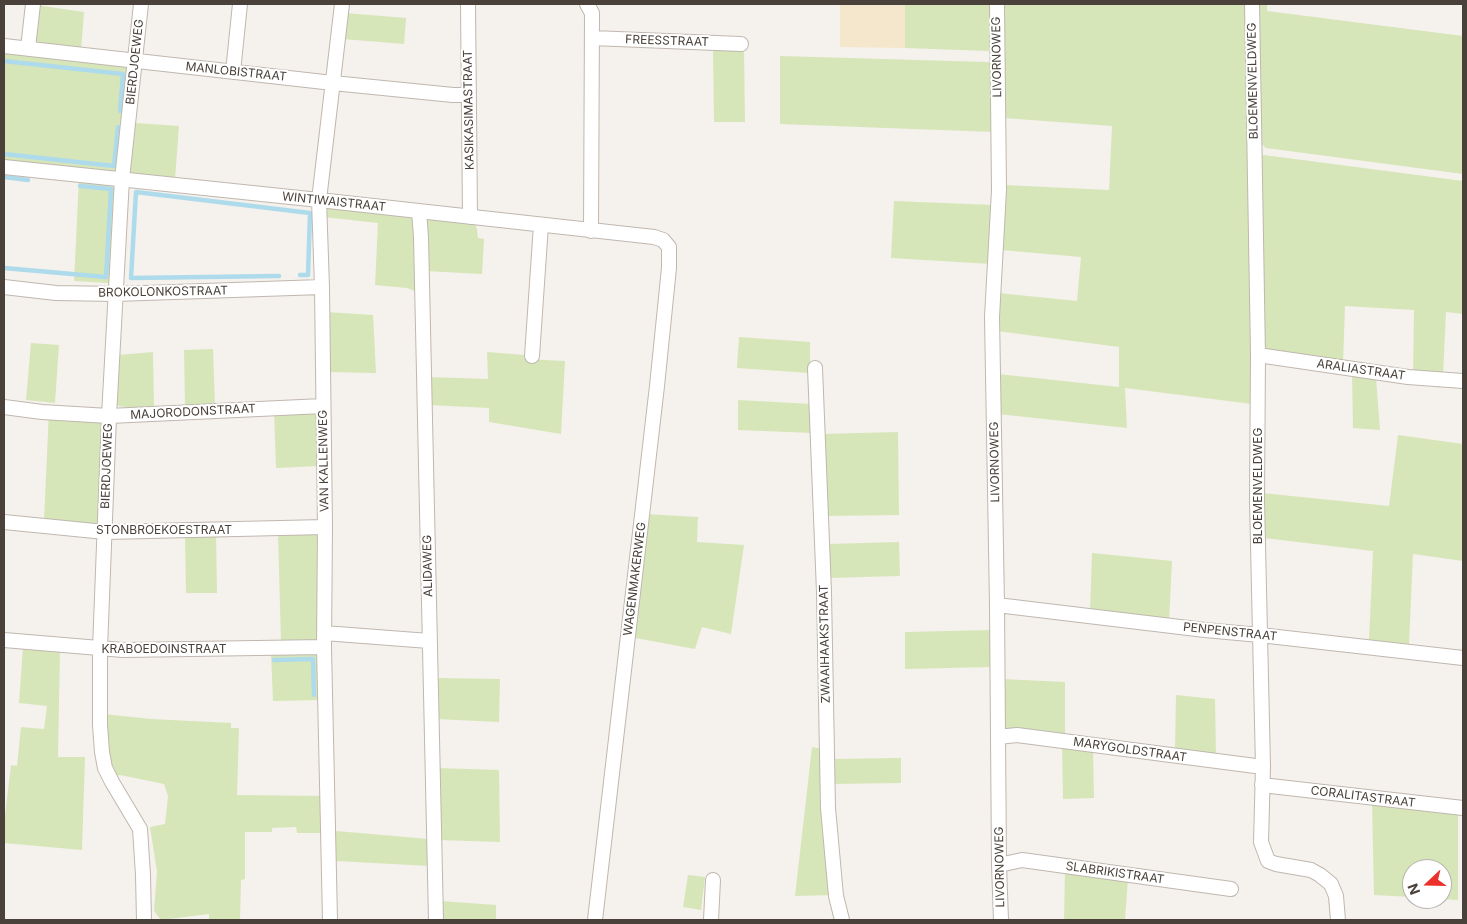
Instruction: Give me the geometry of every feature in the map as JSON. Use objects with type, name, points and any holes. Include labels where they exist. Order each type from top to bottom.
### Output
[{"type":"street","points":[[28,48],[33,4]]},
{"type":"street","name":"BIERDJOEWEG","points":[[141,4],[122,179],[115,294],[100,649],[100,725],[105,768],[140,829],[144,920]]},
{"type":"street","points":[[233,72],[240,4]]},
{"type":"street","name":"VAN KALLENWEG","points":[[330,920],[324,640],[324,406],[319,200],[342,4]]},
{"type":"street","name":"KASIKASIMASTRAAT","points":[[468,4],[470,217]]},
{"type":"street","points":[[587,4],[592,12],[591,231]]},
{"type":"street","name":"LIVORNOWEG","points":[[996,4],[999,190],[992,317],[1001,920]]},
{"type":"street","name":"BLOEMENVELDWEG","points":[[1252,4],[1258,354],[1257,500],[1263,767],[1261,842],[1268,861],[1310,870],[1331,884],[1336,896],[1338,920]]},
{"type":"street","name":"FREESSTRAAT","points":[[592,38],[742,44]]},
{"type":"street","name":"MANLOBISTRAAT","points":[[4,46],[333,83],[469,95]]},
{"type":"street","name":"WINTIWAISTRAAT","points":[[4,167],[654,237],[663,240]]},
{"type":"street","name":"ALIDAWEG","points":[[419,211],[426,430],[436,920]]},
{"type":"street","points":[[532,356],[541,225]]},
{"type":"street","name":"WAGENMAKERWEG","points":[[595,920],[669,268],[669,247],[663,240]]},
{"type":"street","name":"BROKOLONKOSTRAAT","points":[[4,286],[56,293],[115,294],[322,287]]},
{"type":"street","name":"ARALIASTRAAT","points":[[1258,354],[1408,377],[1463,381]]},
{"type":"street","name":"ZWAAIHAAKSTRAAT","points":[[815,368],[824,592],[828,808],[836,896],[842,920]]},
{"type":"street","name":"MAJORODONSTRAAT","points":[[4,407],[42,412],[109,416],[324,406]]},
{"type":"street","name":"STONBROEKOESTRAAT","points":[[4,522],[105,532],[325,527]]},
{"type":"street","name":"PENPENSTRAAT","points":[[997,605],[1463,658]]},
{"type":"street","name":"KRABOEDOINSTRAAT","points":[[4,640],[122,650],[324,640],[429,641]]},
{"type":"street","name":"MARYGOLDSTRAAT","points":[[998,737],[1017,735],[1263,767]]},
{"type":"street","name":"CORALITASTRAAT","points":[[1262,785],[1463,808]]},
{"type":"street","name":"SLABRIKISTRAAT","points":[[999,865],[1022,860],[1231,889]]},
{"type":"street","points":[[711,920],[713,880]]},
{"type":"green space","points":[[905,4],[991,4],[991,50],[905,48]]},
{"type":"green space","points":[[1002,4],[1245,4],[1252,404],[1125,388],[1127,428],[998,414],[998,374],[1119,387],[1119,347],[997,331],[998,293],[1077,301],[1081,257],[1001,250],[1004,185],[1109,190],[1112,126],[1004,118]]},
{"type":"green space","points":[[1258,4],[1267,4],[1267,11],[1463,36],[1463,174],[1266,148],[1259,141]]},
{"type":"green space","points":[[36,5],[84,12],[81,51],[37,44],[34,40]]},
{"type":"green space","points":[[345,13],[406,18],[404,44],[343,39]]},
{"type":"green space","points":[[713,51],[744,51],[745,122],[714,122]]},
{"type":"green space","points":[[4,52],[119,65],[127,68],[129,72],[117,173],[4,161]]},
{"type":"green space","points":[[780,56],[991,63],[993,132],[780,124]]},
{"type":"green space","points":[[135,123],[179,126],[175,179],[133,175],[130,168]]},
{"type":"green space","points":[[1261,156],[1463,181],[1463,314],[1446,312],[1443,376],[1413,374],[1414,310],[1345,306],[1343,363],[1271,352],[1266,349],[1263,344]]},
{"type":"green space","points":[[79,179],[115,183],[111,282],[108,283],[74,281]]},
{"type":"green space","points":[[894,201],[993,205],[991,264],[891,258]]},
{"type":"green space","points":[[330,207],[406,213],[416,218],[417,292],[407,288],[375,285],[378,223],[324,217]]},
{"type":"green space","points":[[430,217],[474,221],[478,238],[484,239],[482,274],[425,271],[425,220]]},
{"type":"green space","points":[[326,312],[373,315],[376,373],[327,372]]},
{"type":"green space","points":[[739,337],[810,342],[810,373],[737,368]]},
{"type":"green space","points":[[31,343],[59,345],[55,403],[26,400]]},
{"type":"green space","points":[[213,349],[215,405],[185,406],[184,350]]},
{"type":"green space","points":[[153,352],[154,407],[125,407],[116,404],[118,355]]},
{"type":"green space","points":[[487,352],[524,355],[524,359],[565,361],[561,434],[489,422],[489,408],[429,405],[428,377],[488,379]]},
{"type":"green space","points":[[1352,374],[1376,378],[1380,430],[1353,428]]},
{"type":"green space","points":[[738,400],[812,404],[813,433],[738,430]]},
{"type":"green space","points":[[49,410],[103,417],[100,524],[96,526],[44,521]]},
{"type":"green space","points":[[274,411],[315,412],[318,416],[320,466],[276,468]]},
{"type":"green space","points":[[898,432],[899,515],[825,516],[822,434]]},
{"type":"green space","points":[[1398,435],[1463,444],[1463,561],[1413,554],[1409,645],[1369,640],[1373,551],[1264,538],[1262,493],[1389,506]]},
{"type":"green space","points":[[645,514],[698,517],[697,542],[744,545],[731,634],[702,627],[695,649],[630,637]]},
{"type":"green space","points":[[278,532],[315,532],[319,536],[320,638],[317,641],[281,643]]},
{"type":"green space","points":[[185,534],[216,534],[217,593],[186,593]]},
{"type":"green space","points":[[899,542],[900,576],[829,578],[827,544]]},
{"type":"green space","points":[[1092,553],[1172,561],[1169,622],[1090,612]]},
{"type":"green space","points":[[992,630],[992,667],[905,669],[905,632]]},
{"type":"green space","points":[[23,647],[60,650],[58,757],[85,757],[82,850],[4,843],[4,824],[11,765],[17,766],[21,727],[44,729],[47,706],[19,703]]},
{"type":"green space","points":[[271,653],[317,654],[319,658],[322,700],[273,701]]},
{"type":"green space","points":[[436,678],[500,679],[499,722],[436,719]]},
{"type":"green space","points":[[1002,679],[1065,682],[1065,736],[1013,729],[1004,730]]},
{"type":"green space","points":[[1176,695],[1215,699],[1216,758],[1175,752]]},
{"type":"green space","points":[[103,714],[151,719],[231,723],[231,728],[239,728],[237,795],[324,796],[324,833],[297,833],[296,827],[272,828],[272,832],[245,832],[245,879],[241,880],[240,920],[209,920],[209,914],[161,920],[154,911],[157,872],[150,827],[165,824],[168,796],[164,784],[120,775],[115,776],[106,759]]},
{"type":"green space","points":[[1062,744],[1093,749],[1094,798],[1063,799]]},
{"type":"green space","points":[[812,747],[823,749],[833,895],[795,896]]},
{"type":"green space","points":[[901,758],[901,783],[831,784],[831,759]]},
{"type":"green space","points":[[436,768],[499,770],[500,842],[438,840]]},
{"type":"green space","points":[[1372,801],[1458,812],[1458,900],[1452,900],[1452,859],[1402,859],[1402,896],[1374,895]]},
{"type":"green space","points":[[336,831],[429,839],[430,866],[336,861]]},
{"type":"green space","points":[[1065,870],[1128,878],[1125,920],[1064,920]]},
{"type":"green space","points":[[688,875],[705,877],[701,910],[683,907]]},
{"type":"green space","points":[[440,901],[496,905],[496,920],[441,920]]},
{"type":"sand","points":[[840,4],[905,4],[905,48],[840,47]]},
{"type":"waterway","points":[[4,61],[123,74],[120,111]]},
{"type":"waterway","points":[[4,154],[114,166],[118,127]]},
{"type":"waterway","points":[[4,177],[28,180]]},
{"type":"waterway","points":[[4,268],[106,277],[111,189],[80,186]]},
{"type":"waterway","points":[[279,276],[131,278],[136,192],[310,213],[308,275],[300,275]]},
{"type":"waterway","points":[[274,660],[313,659],[314,695]]}]
